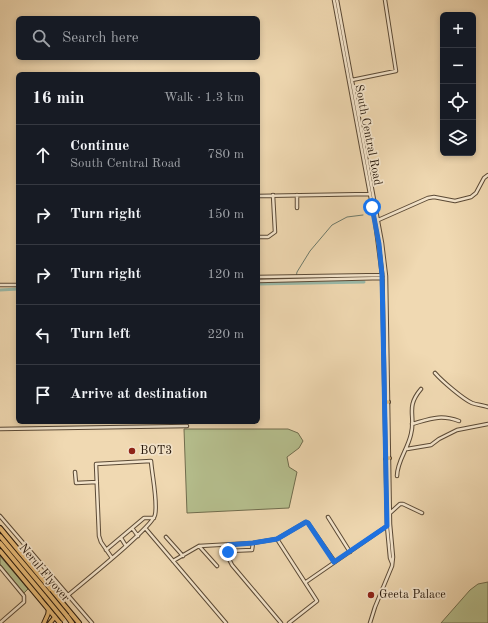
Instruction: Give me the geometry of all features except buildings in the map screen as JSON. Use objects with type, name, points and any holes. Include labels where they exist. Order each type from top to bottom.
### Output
[{"type":"highway","points":[[0,528],[79,623]]},
{"type":"highway","name":"Nerul Flyover","points":[[0,536],[46,595],[62,620],[66,623]]},
{"type":"highway","name":"Nerul Flyover","points":[[0,543],[46,595]]},
{"type":"highway","points":[[0,551],[47,608],[62,620]]},
{"type":"highway","points":[[47,608],[47,616]]},
{"type":"highway","name":"Nerul Flyover","points":[[62,620],[72,623]]},
{"type":"main road","points":[[47,608],[52,602],[61,602],[62,609],[59,613],[54,615],[51,622]]},
{"type":"main road","points":[[44,623],[47,616]]},
{"type":"main road","points":[[51,622],[55,620],[62,620]]},
{"type":"street","name":"South Central Road","points":[[334,0],[376,221],[384,276],[387,526],[392,566]]},
{"type":"street","name":"South Central Road","points":[[337,0],[350,80]]},
{"type":"street","points":[[350,80],[396,72],[385,0]]},
{"type":"street","points":[[376,221],[428,198],[434,197],[455,201],[471,197],[476,193],[484,178],[488,175]]},
{"type":"street","points":[[260,196],[371,194]]},
{"type":"street","points":[[260,237],[268,237],[275,232],[273,195]]},
{"type":"street","points":[[297,195],[297,208]]},
{"type":"street","points":[[260,277],[295,276],[299,278]]},
{"type":"street","points":[[260,281],[294,280],[299,278],[384,276]]},
{"type":"street","points":[[0,286],[16,285]]},
{"type":"street","points":[[435,373],[445,384],[450,386],[470,402],[488,407]]},
{"type":"street","points":[[397,476],[397,468],[407,449],[411,435],[411,408],[420,389]]},
{"type":"street","points":[[412,424],[434,417],[445,416],[459,421]]},
{"type":"street","points":[[407,449],[431,444],[457,430],[488,424]]},
{"type":"street","points":[[0,429],[187,426]]},
{"type":"street","name":"South Central Road","points":[[387,459],[392,566]]},
{"type":"street","points":[[61,602],[146,529],[154,518],[156,503],[151,460],[96,464],[98,482],[98,531],[100,542],[112,558]]},
{"type":"street","points":[[75,472],[76,483],[98,482]]},
{"type":"street","points":[[390,513],[400,504],[422,513]]},
{"type":"street","points":[[0,516],[30,553],[92,623]]},
{"type":"street","points":[[328,517],[350,552]]},
{"type":"street","points":[[106,550],[144,518],[154,518]]},
{"type":"street","points":[[174,561],[199,546],[253,543],[277,539],[306,522],[334,562]]},
{"type":"street","points":[[306,582],[390,524]]},
{"type":"street","points":[[132,528],[138,536]]},
{"type":"street","points":[[146,529],[226,623]]},
{"type":"street","points":[[166,537],[183,556]]},
{"type":"street","points":[[121,538],[126,546]]},
{"type":"street","points":[[277,539],[317,601],[289,623]]},
{"type":"street","points":[[228,551],[252,550],[253,543]]},
{"type":"street","points":[[228,545],[229,559],[232,565],[281,623]]},
{"type":"street","points":[[199,546],[217,566]]},
{"type":"street","points":[[370,623],[392,566]]},
{"type":"street","points":[[0,567],[25,599],[24,602],[1,622]]},
{"type":"green space","points":[[184,429],[288,429],[298,433],[303,441],[299,448],[287,457],[289,467],[297,472],[289,508],[187,513]]},
{"type":"green space","points":[[0,556],[28,589],[24,593],[0,564]]},
{"type":"green space","points":[[488,582],[488,623],[441,623],[470,590],[478,584]]},
{"type":"waterway","points":[[295,283],[297,272],[310,251],[332,225],[347,217],[363,215]]},
{"type":"waterway","points":[[260,284],[364,282]]},
{"type":"waterway","points":[[0,290],[16,289]]},
{"type":"place","name":"BOT3","points":[[132,451]]},
{"type":"place","name":"Geeta Palace","points":[[371,595]]},
{"type":"route","points":[[228,552],[228,545],[277,539],[306,522],[334,562],[387,526],[382,275],[379,244],[372,207]]}]
